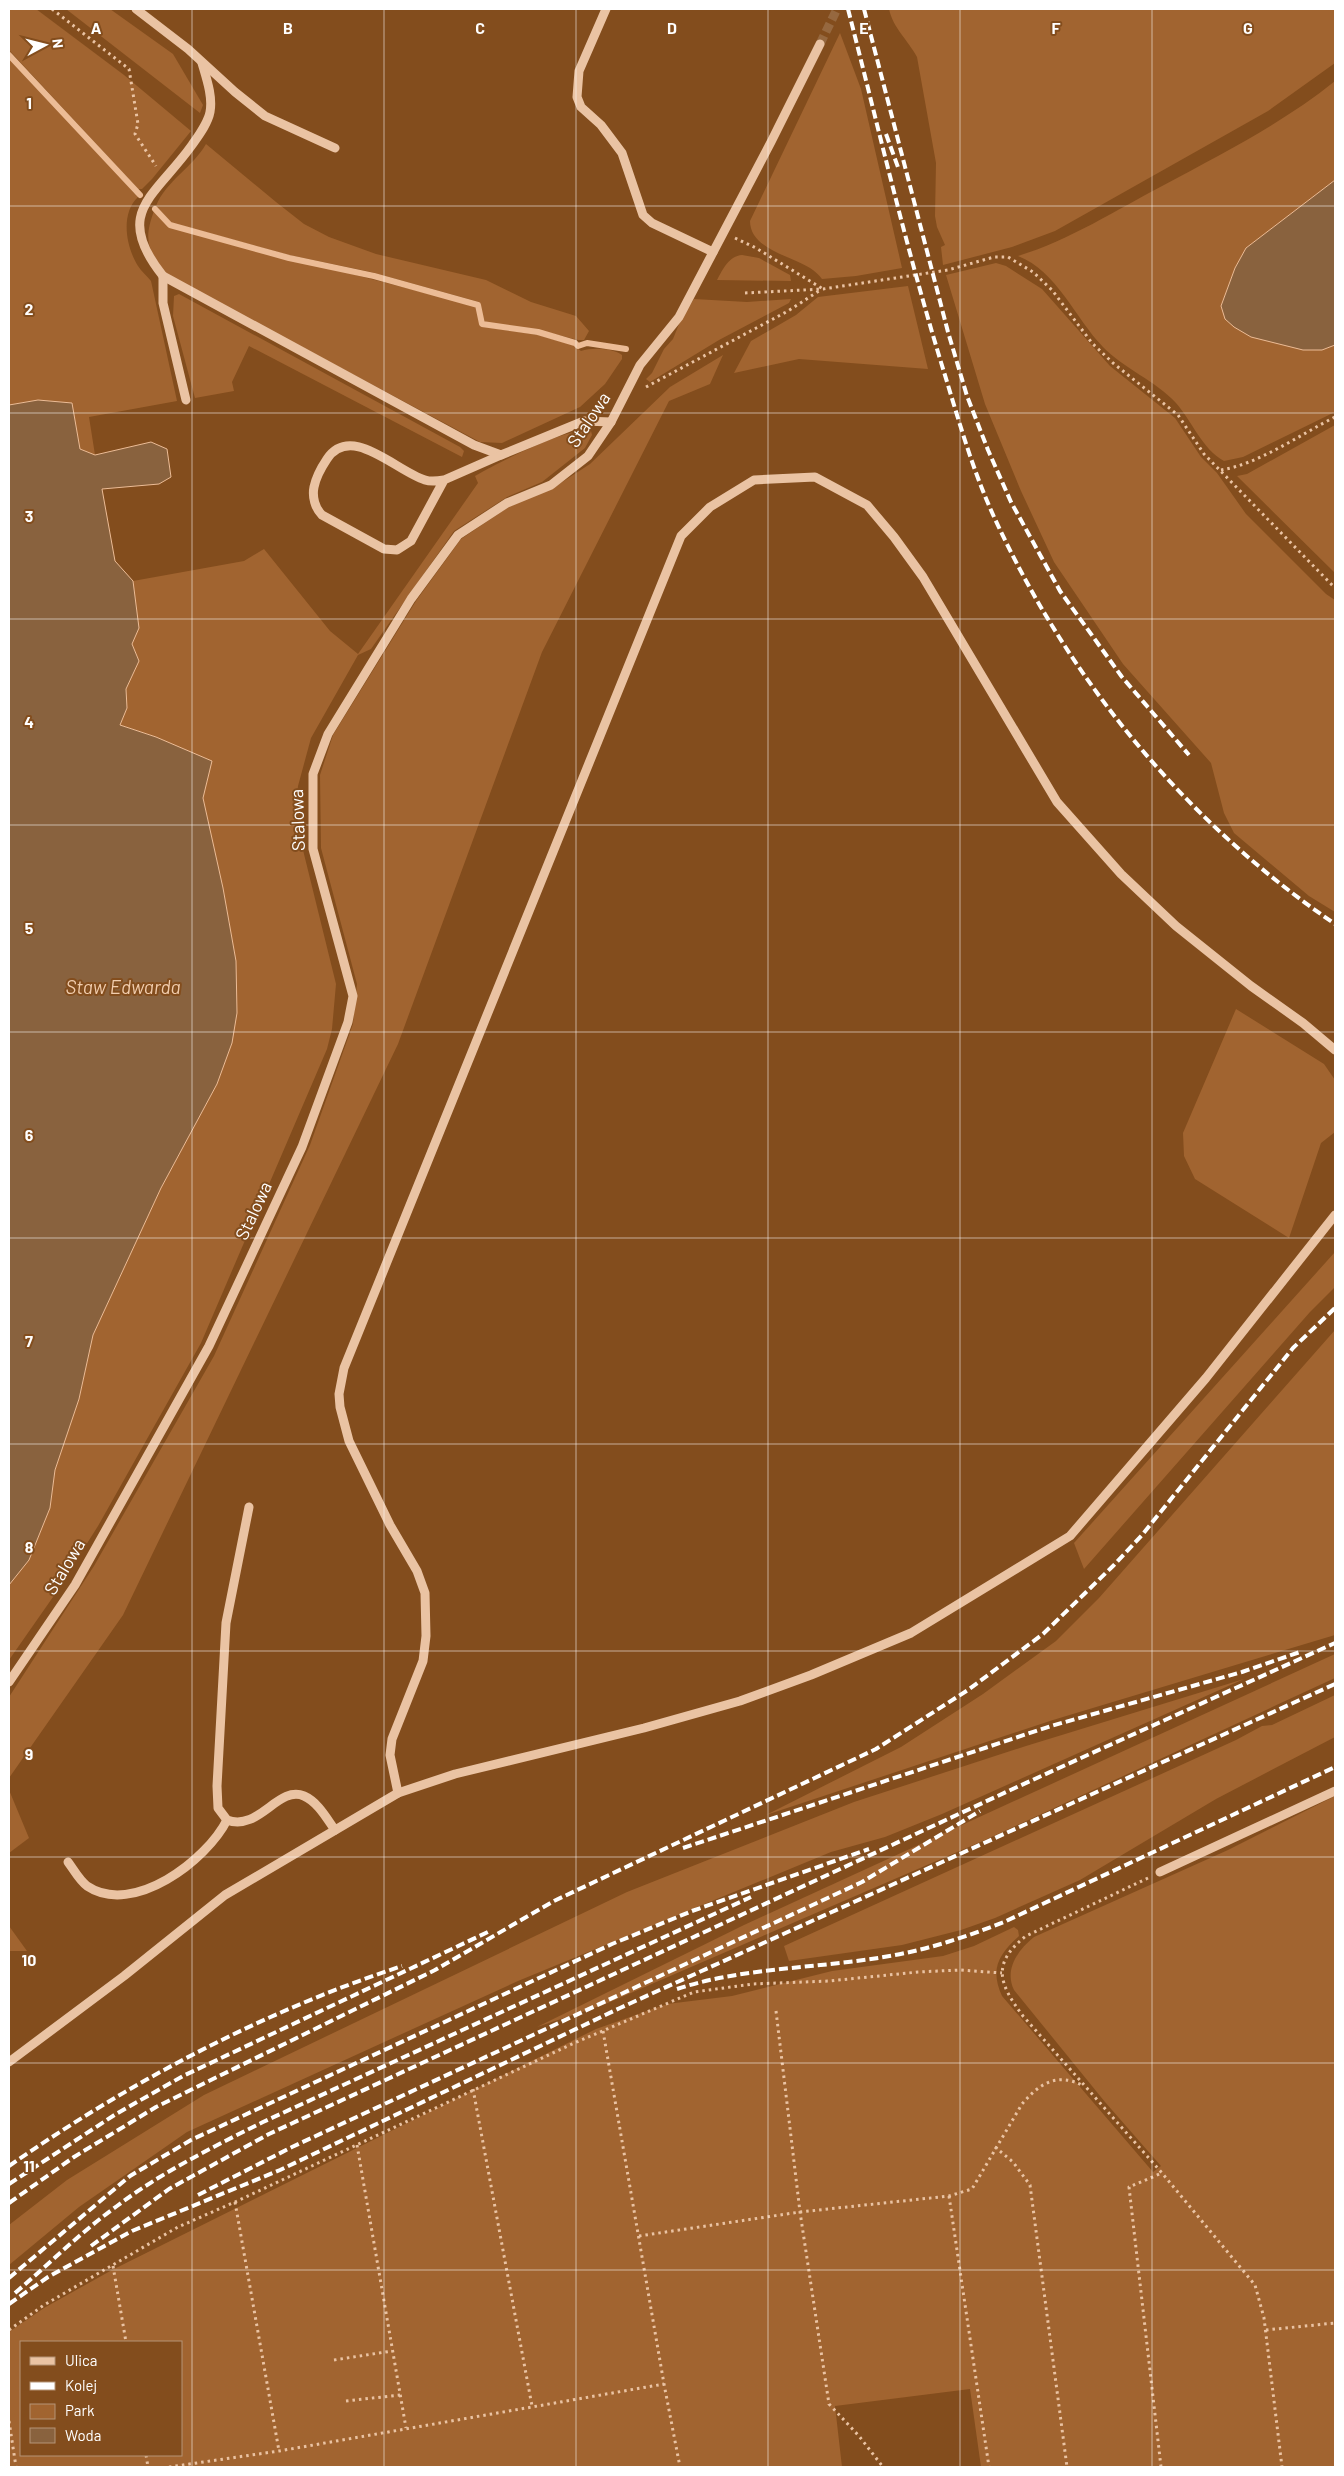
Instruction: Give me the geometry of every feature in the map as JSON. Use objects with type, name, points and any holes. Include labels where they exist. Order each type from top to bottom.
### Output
[{"type":"street","points":[[136,9],[265,116],[335,148]]},
{"type":"street","points":[[606,9],[579,71],[577,97],[581,107],[601,125],[622,153],[643,215],[652,223],[713,252]]},
{"type":"street","name":"Stalowa","points":[[9,1682],[75,1585],[209,1346],[302,1147],[348,1022],[353,996],[313,849],[313,774],[328,734],[411,599],[458,535],[507,503],[551,484],[588,456],[611,422],[640,365],[679,317],[820,44]]},
{"type":"street","points":[[202,63],[209,88],[210,111],[201,133],[150,196],[142,209],[138,223],[140,240],[149,258],[163,276],[474,445],[501,456]]},
{"type":"street","points":[[163,276],[163,303],[186,400]]},
{"type":"street","points":[[444,480],[411,541],[397,550],[384,549],[322,515],[316,509],[314,501],[313,490],[316,478],[325,462],[338,447],[350,444],[362,447],[424,480],[444,480],[584,420],[611,422]]},
{"type":"street","points":[[398,1793],[390,1755],[392,1739],[423,1661],[426,1636],[425,1593],[417,1571],[390,1525],[349,1441],[340,1406],[339,1394],[344,1368],[681,536],[710,507],[754,480],[815,477],[867,506],[923,577],[1057,802],[1122,874],[1176,926],[1251,986],[1303,1023],[1335,1050]]},
{"type":"street","points":[[9,2062],[124,1976],[225,1895],[398,1793],[455,1774],[644,1728],[740,1701],[811,1675],[911,1633],[1070,1536],[1206,1378],[1335,1214]]},
{"type":"street","points":[[249,1507],[226,1622],[216,1799],[218,1808],[227,1820],[237,1823],[251,1820],[284,1798],[298,1795],[303,1796],[314,1804],[335,1830]]},
{"type":"street","points":[[1160,1872],[1335,1791]]},
{"type":"street","points":[[68,1862],[89,1887],[109,1893],[139,1892],[161,1884],[201,1855],[217,1837],[227,1820]]},
{"type":"path","points":[[52,9],[129,69],[138,124],[135,134],[157,167],[167,176]]},
{"type":"path","points":[[723,233],[756,248],[823,289]]},
{"type":"path","points":[[745,293],[823,289],[948,270],[994,257],[1008,257],[1033,272],[1052,290],[1092,343],[1112,363],[1178,415],[1204,454],[1335,588]]},
{"type":"path","points":[[623,399],[780,316],[823,289]]},
{"type":"path","points":[[1220,470],[1236,467],[1335,417]]},
{"type":"path","points":[[1160,1872],[1026,1936],[1008,1958],[1002,1973],[1007,1994],[1023,2016],[1162,2173],[1255,2285],[1261,2299],[1266,2330],[1282,2467]]},
{"type":"path","points":[[9,2330],[44,2305],[178,2227],[357,2145],[473,2089],[681,1997],[728,1986],[829,1981],[918,1972],[960,1970],[1002,1973]]},
{"type":"path","points":[[776,2011],[800,2212],[829,2404],[859,2436],[883,2467]]},
{"type":"path","points":[[603,2031],[680,2467]]},
{"type":"path","points":[[639,2236],[800,2212],[949,2196],[972,2189],[1022,2104],[1044,2084],[1056,2080],[1071,2079],[1086,2087]]},
{"type":"path","points":[[473,2089],[532,2406]]},
{"type":"path","points":[[357,2145],[406,2428]]},
{"type":"path","points":[[995,2148],[1013,2162],[1030,2185],[1066,2467]]},
{"type":"path","points":[[1161,2467],[1129,2187],[1162,2173]]},
{"type":"path","points":[[949,2196],[989,2467]]},
{"type":"path","points":[[235,2202],[279,2451]]},
{"type":"path","points":[[113,2266],[126,2341]]},
{"type":"path","points":[[1266,2330],[1335,2323]]},
{"type":"path","points":[[334,2360],[392,2351]]},
{"type":"path","points":[[169,2467],[279,2451],[664,2384]]},
{"type":"path","points":[[346,2401],[400,2395]]},
{"type":"path","points":[[9,2421],[16,2467]]},
{"type":"green space","points":[[9,9],[36,9],[124,75],[191,131],[142,189],[138,189],[9,50]]},
{"type":"green space","points":[[66,9],[110,9],[173,54],[203,105],[200,113]]},
{"type":"green space","points":[[889,9],[1335,9],[1335,63],[1268,111],[1055,231],[1012,247],[943,265],[941,247],[945,245],[937,227],[935,216],[936,163],[917,57],[897,28]]},
{"type":"green space","points":[[840,33],[861,89],[902,268],[856,276],[822,279],[810,268],[764,245],[752,231],[750,221]]},
{"type":"green space","points":[[9,58],[138,197],[132,204],[129,212],[127,221],[128,240],[130,250],[138,266],[151,281],[177,401],[89,417],[95,455],[80,449],[38,400],[9,405]]},
{"type":"green space","points":[[1335,81],[1335,180],[1246,248],[1235,268],[1221,306],[1322,350],[1335,345],[1335,412],[1243,457],[1224,461],[1216,456],[1203,442],[1182,410],[1168,395],[1111,355],[1044,272],[1018,256],[1074,233],[1230,149],[1274,124]]},
{"type":"green space","points":[[206,144],[304,224],[329,237],[376,254],[486,280],[531,302],[576,316],[589,331],[584,340],[578,340],[539,330],[483,322],[479,302],[371,272],[289,255],[172,223],[156,206],[166,189],[194,160]]},
{"type":"green space","points":[[154,211],[169,227],[476,306],[480,326],[538,335],[573,345],[581,351],[591,349],[608,350],[622,355],[622,359],[605,384],[580,407],[502,443],[480,442],[167,275],[155,259],[149,245],[149,230]]},
{"type":"green space","points":[[742,255],[759,258],[790,275],[791,281],[717,280],[730,260]]},
{"type":"green space","points":[[996,263],[1006,266],[1042,289],[1110,366],[1175,418],[1201,457],[1217,473],[1246,514],[1326,594],[1335,600],[1335,912],[1309,896],[1234,833],[1224,813],[1211,763],[1123,664],[1054,562],[1021,491],[985,404],[946,275]]},
{"type":"green space","points":[[908,286],[928,369],[799,359],[734,373],[751,341],[796,315],[818,297]]},
{"type":"green space","points":[[179,294],[460,447],[464,451],[462,457],[249,346],[232,382],[234,391],[195,398],[173,316],[174,296]]},
{"type":"green space","points":[[694,299],[747,302],[791,299],[789,303],[719,340],[650,382],[646,379],[652,373],[664,349],[673,339],[681,319]]},
{"type":"green space","points":[[723,355],[710,384],[669,401],[542,652],[398,1044],[123,1615],[9,1778],[9,1697],[94,1566],[214,1356],[310,1145],[353,1024],[357,984],[321,848],[320,775],[333,735],[416,601],[461,539],[510,506],[553,488],[590,464],[670,387]]},
{"type":"green space","points":[[1335,425],[1335,573],[1237,476],[1247,474]]},
{"type":"green space","points":[[588,429],[592,435],[585,448],[542,482],[507,497],[454,531],[371,649],[358,655],[311,738],[298,786],[296,807],[303,850],[336,984],[332,1029],[327,1049],[201,1343],[98,1526],[53,1597],[9,1660],[9,1585],[29,1560],[50,1508],[55,1470],[79,1399],[93,1335],[161,1188],[217,1084],[237,1013],[236,961],[223,888],[203,798],[156,737],[120,725],[127,708],[126,689],[139,661],[132,644],[138,620],[133,581],[244,561],[264,549],[330,631],[358,654],[478,483],[475,476],[546,441]]},
{"type":"green space","points":[[1236,1009],[1324,1064],[1335,1080],[1335,1132],[1321,1143],[1289,1238],[1195,1179],[1184,1156],[1183,1133]]},
{"type":"green space","points":[[1335,1252],[1335,1287],[1310,1312],[1084,1569],[1074,1543]]},
{"type":"green space","points":[[1335,1330],[1335,1635],[1053,1720],[766,1815],[901,1747],[983,1694],[1056,1641],[1099,1598]]},
{"type":"green space","points":[[1335,1654],[1335,1678],[985,1840],[603,2005],[537,2027],[744,1925]]},
{"type":"green space","points":[[1244,1679],[942,1814],[885,1837],[831,1852],[518,1981],[187,2132],[79,2207],[9,2265],[9,2225],[67,2180],[204,2095],[627,1892],[854,1802],[1026,1746]]},
{"type":"green space","points":[[1335,1695],[1335,1737],[1216,1799],[1080,1880],[995,1918],[961,1930],[902,1945],[789,1961],[784,1946],[1236,1740],[1262,1726],[1272,1725]]},
{"type":"green space","points":[[9,1790],[29,1838],[9,1853]]},
{"type":"green space","points":[[1335,1796],[1335,2467],[981,2467],[970,2389],[835,2406],[842,2467],[9,2467],[9,2332],[44,2308],[112,2270],[596,2029],[667,2004],[732,1996],[832,1971],[943,1956],[974,1946],[1014,1927],[1018,1930],[1019,1936],[1001,1956],[998,1963],[997,1978],[1002,1996],[1153,2172],[1161,2166],[1105,2102],[1014,1990],[1011,1975],[1014,1960],[1034,1937],[1228,1850]]},
{"type":"green space","points":[[9,1926],[27,1951],[9,1951]]},
{"type":"water","points":[[1335,180],[1335,345],[1322,350],[1303,350],[1251,337],[1234,327],[1225,319],[1221,306],[1235,268],[1246,248]]},
{"type":"water","name":"Staw Edwarda","points":[[38,400],[72,403],[80,449],[95,455],[151,442],[167,449],[171,477],[159,484],[102,489],[115,561],[133,581],[139,628],[132,644],[139,661],[126,689],[127,708],[120,725],[156,737],[212,761],[203,798],[223,888],[236,961],[237,1013],[232,1043],[217,1084],[161,1188],[93,1335],[79,1399],[55,1470],[50,1508],[29,1560],[9,1585],[9,405]]},
{"type":"waterway","points":[[9,55],[140,195]]},
{"type":"waterway","points":[[155,209],[170,225],[289,258],[374,276],[478,305],[482,324],[538,332],[575,343],[578,346],[587,343],[626,349]]},
{"type":"tunnel","points":[[820,44],[837,9]]},
{"type":"railway","points":[[848,9],[918,282],[961,428],[987,501],[1025,579],[1059,637],[1097,692],[1138,745],[1182,794],[1230,841],[1281,884],[1335,924]]},
{"type":"railway","points":[[864,9],[948,332],[967,396],[988,450],[1011,502],[1060,591],[1122,677],[1189,755]]},
{"type":"railway","points":[[886,134],[899,170]]},
{"type":"railway","points":[[9,2203],[74,2157],[156,2107],[435,1970],[554,1901],[876,1749],[968,1690],[1043,1634],[1114,1565],[1142,1535],[1293,1348],[1335,1308]]},
{"type":"railway","points":[[91,2246],[169,2189],[269,2134],[1017,1787],[1335,1643]]},
{"type":"railway","points":[[683,1848],[1051,1726],[1242,1672],[1300,1652]]},
{"type":"railway","points":[[9,2304],[48,2277],[132,2231],[280,2170],[620,2008],[1335,1684]]},
{"type":"railway","points":[[677,1989],[730,1976],[868,1960],[923,1949],[964,1937],[1004,1922],[1335,1767]]},
{"type":"railway","points":[[198,2195],[292,2147],[862,1882],[980,1811]]},
{"type":"railway","points":[[9,2278],[130,2176],[191,2140],[612,1944],[692,1911],[869,1849]]},
{"type":"railway","points":[[15,2293],[78,2237],[117,2206],[152,2182],[207,2151],[263,2122],[751,1897]]},
{"type":"railway","points":[[9,2184],[116,2114],[183,2076],[490,1931]]},
{"type":"railway","points":[[9,2166],[102,2106],[198,2052],[248,2027],[299,2005],[350,1984],[402,1966]]}]
